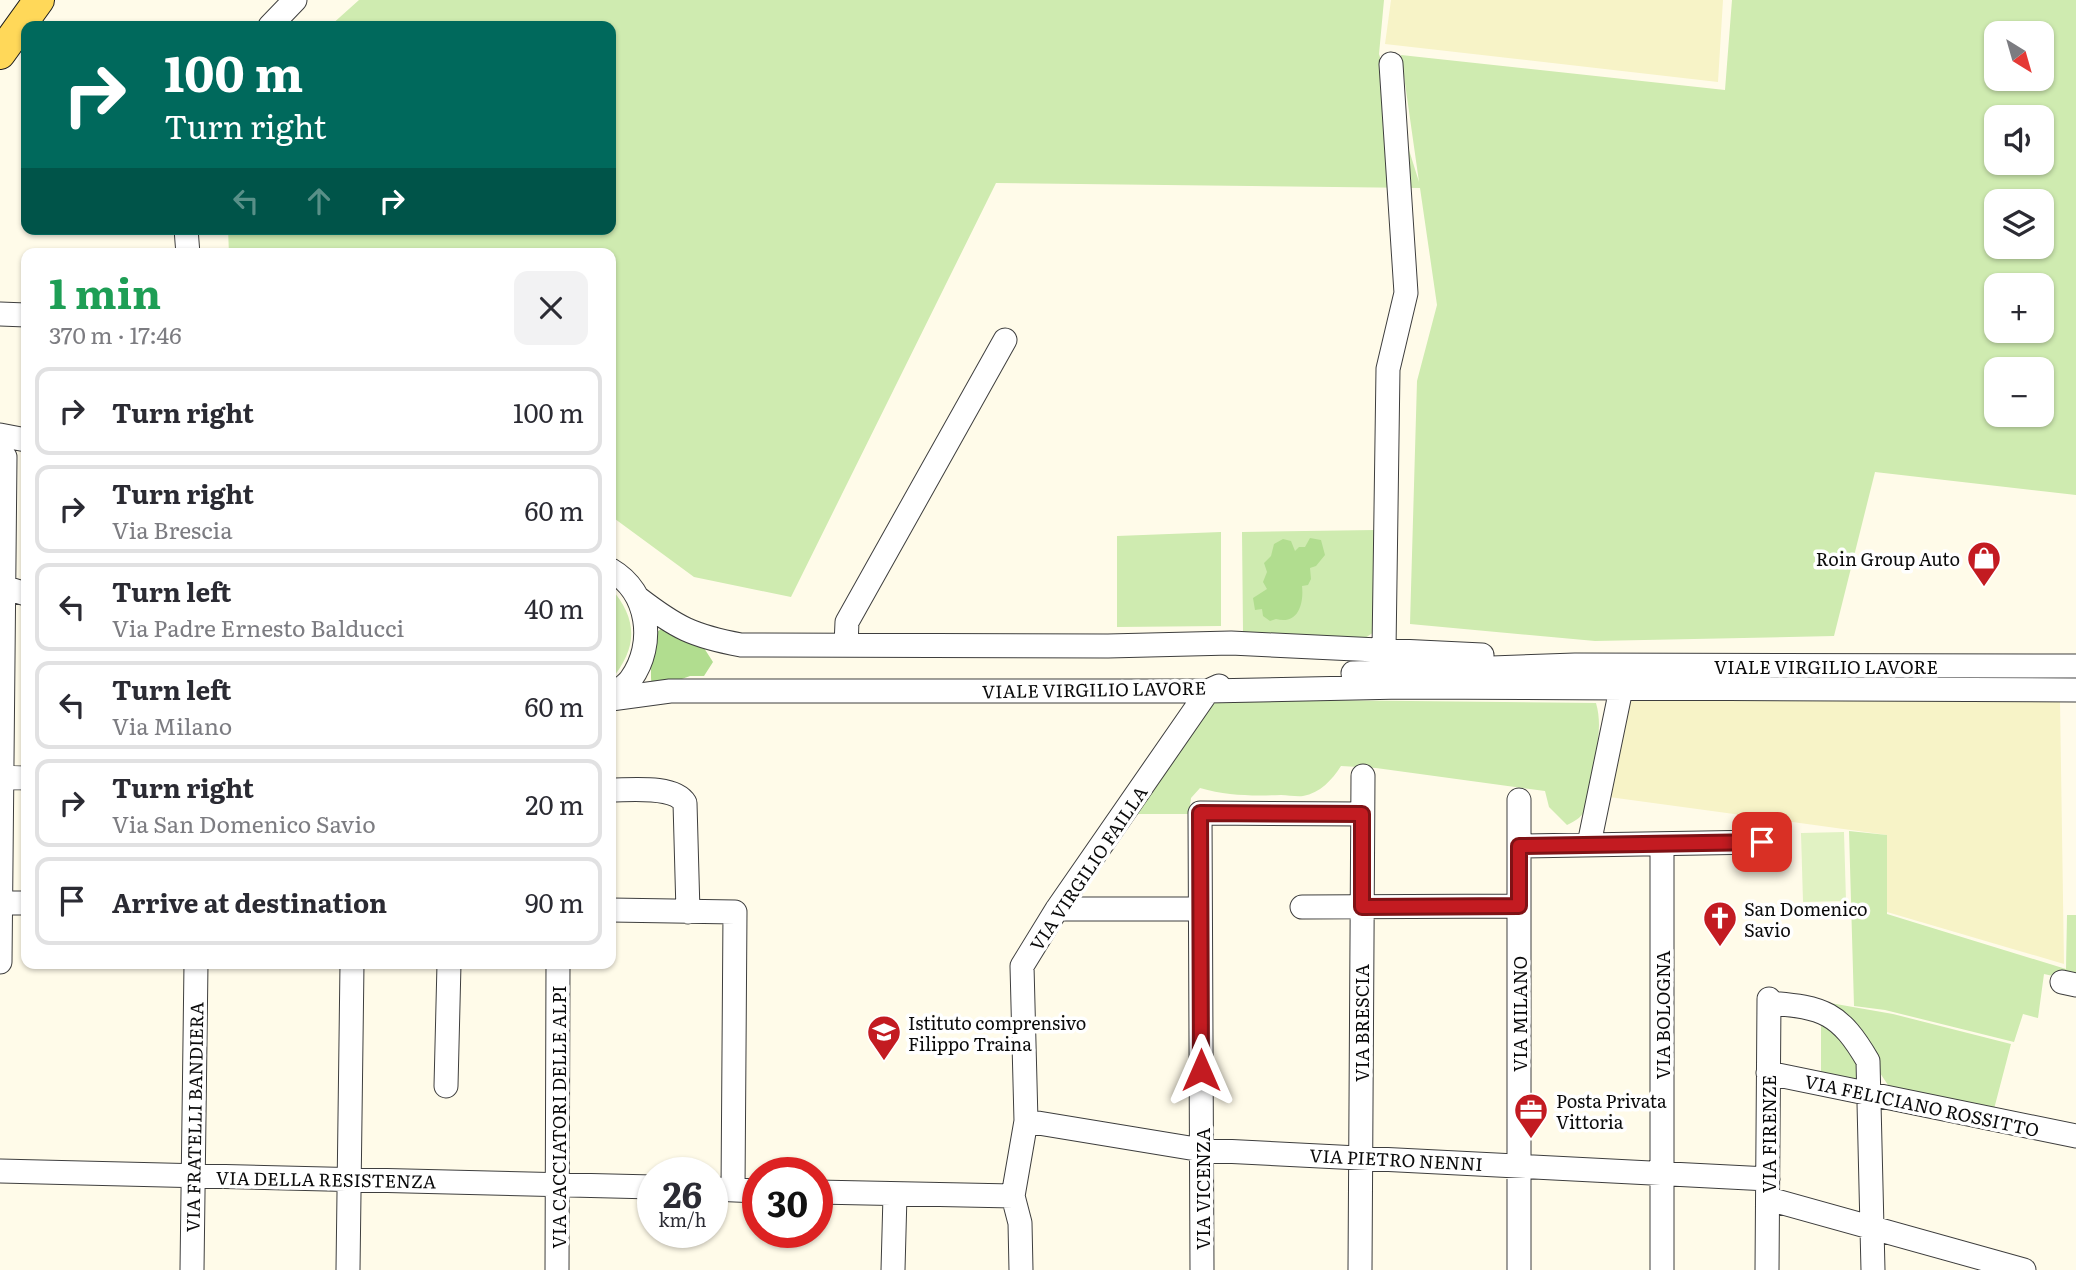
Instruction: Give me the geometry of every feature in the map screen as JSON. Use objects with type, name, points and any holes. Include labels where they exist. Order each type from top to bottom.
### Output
[{"type":"main road","points":[[24,21],[39,0]]},
{"type":"main road","points":[[0,54],[21,25]]},
{"type":"street","points":[[275,21],[295,0]]},
{"type":"street","points":[[1384,650],[1388,369],[1406,293],[1391,64]]},
{"type":"street","points":[[0,314],[21,315]]},
{"type":"street","points":[[846,645],[847,622],[1004,340]]},
{"type":"street","points":[[0,962],[2,446],[21,441]]},
{"type":"street","name":"VIALE VIRGILIO LAVORE","points":[[616,574],[628,584],[638,598],[671,624],[704,638],[741,645],[1108,646],[1231,643],[1469,654],[1575,665]]},
{"type":"street","points":[[1,586],[21,592]]},
{"type":"street","points":[[616,693],[630,680],[644,655],[647,626],[638,598]]},
{"type":"street","name":"VIALE VIRGILIO LAVORE","points":[[616,697],[670,691],[1208,691],[1222,685],[1272,675],[1575,665],[2076,666]]},
{"type":"street","points":[[1208,691],[1403,687],[2076,690]]},
{"type":"street","points":[[1589,845],[1621,689]]},
{"type":"street","name":"VIA VIRGILIO FAILLA","points":[[1021,1270],[1020,1223],[1013,1196],[1027,1121],[1022,966],[1057,909],[1208,691]]},
{"type":"street","name":"VIA BRESCIA","points":[[1360,1270],[1363,776]]},
{"type":"street","points":[[0,777],[21,778]]},
{"type":"street","points":[[616,790],[671,791],[681,796],[685,803],[688,912]]},
{"type":"street","name":"VIA MILANO","points":[[1519,800],[1519,1270]]},
{"type":"street","name":"VIA VICENZA","points":[[1202,1270],[1200,813],[1362,814]]},
{"type":"street","points":[[1519,846],[1762,842]]},
{"type":"street","name":"VIA BOLOGNA","points":[[1662,844],[1662,1270]]},
{"type":"street","points":[[1,903],[21,903]]},
{"type":"street","points":[[1302,907],[1519,906]]},
{"type":"street","points":[[1057,909],[1200,909]]},
{"type":"street","points":[[616,911],[735,912],[724,1157]]},
{"type":"street","name":"VIA FRATELLI BANDIERA","points":[[192,1270],[196,969]]},
{"type":"street","points":[[348,1270],[352,969]]},
{"type":"street","points":[[446,1086],[449,969]]},
{"type":"street","name":"VIA CACCIATORI DELLE ALPI","points":[[557,1270],[558,969]]},
{"type":"street","name":"VIA FIRENZE","points":[[1767,1270],[1769,1001],[1805,1006],[1829,1014],[1852,1034],[1868,1061],[1870,1094]]},
{"type":"street","name":"VIA FELICIANO ROSSITTO","points":[[1768,1073],[2076,1136]]},
{"type":"street","points":[[1870,1094],[1873,1270]]},
{"type":"street","name":"VIA PIETRO NENNI","points":[[1027,1121],[1202,1150],[1519,1165],[1662,1175],[1768,1189],[1872,1226],[2024,1270]]},
{"type":"street","name":"VIA DELLA RESISTENZA","points":[[0,1171],[637,1186]]},
{"type":"street","points":[[833,1193],[1013,1196]]},
{"type":"street","points":[[893,1270],[895,1195]]},
{"type":"shaded area","points":[[1391,0],[1723,0],[1718,82],[1385,44]]},
{"type":"shaded area","points":[[1627,701],[2060,701],[2064,964],[1887,912],[1887,835],[1609,797]]},
{"type":"green space","points":[[359,0],[1384,0],[1379,54],[1419,182],[1401,55],[1725,90],[1732,0],[2076,0],[2076,495],[1875,472],[1834,636],[1595,641],[1410,624],[1417,381],[1437,305],[1420,188],[996,183],[791,597],[694,577],[616,520],[616,248],[229,248],[228,235],[616,235],[616,21],[336,21]]},
{"type":"green space","points":[[1375,530],[1374,632],[1365,638],[1250,637],[1243,632],[1242,532]]},
{"type":"green space","points":[[1221,532],[1221,626],[1117,627],[1117,536]]},
{"type":"green space","points":[[1310,538],[1321,540],[1325,555],[1316,566],[1310,568],[1311,579],[1308,585],[1302,586],[1302,600],[1298,612],[1290,619],[1270,621],[1263,616],[1262,609],[1255,610],[1253,598],[1267,589],[1263,582],[1267,572],[1264,563],[1271,556],[1274,544],[1283,539],[1291,541],[1295,551],[1299,547],[1305,547]]},
{"type":"green space","points":[[616,595],[626,611],[631,634],[630,645],[616,673]]},
{"type":"green space","points":[[661,629],[678,639],[704,648],[713,662],[704,676],[690,676],[652,686],[653,652],[657,632]]},
{"type":"green space","points":[[1224,699],[1596,703],[1599,734],[1588,804],[1581,816],[1567,825],[1549,807],[1545,791],[1376,768],[1341,766],[1325,785],[1303,796],[1240,795],[1200,788],[1191,798],[1189,814],[1134,814],[1212,702]]},
{"type":"green space","points":[[1849,831],[1887,835],[1887,914],[2066,969],[2067,915],[2076,915],[2076,981],[2044,974],[2038,1018],[2023,1014],[2014,1042],[1885,1010],[1854,1006]]},
{"type":"green space","points":[[1844,832],[1846,901],[1803,902],[1801,833]]},
{"type":"green space","points":[[1813,1000],[1893,1014],[2011,1044],[1994,1109],[1890,1088],[1880,1073],[1873,1050]]},
{"type":"green space","points":[[1821,1024],[1838,1031],[1850,1046],[1863,1082],[1821,1073]]},
{"type":"place","name":"Roin Group Auto","points":[[1984,588]]},
{"type":"place","name":"San Domenico Savio","points":[[1720,948]]},
{"type":"place","name":"Istituto comprensivo Filippo Traina","points":[[884,1062]]},
{"type":"place","name":"Posta Privata Vittoria","points":[[1531,1140]]},
{"type":"route","points":[[1201,1070],[1200,813],[1362,814],[1362,907],[1519,906],[1519,846],[1762,842]]}]
